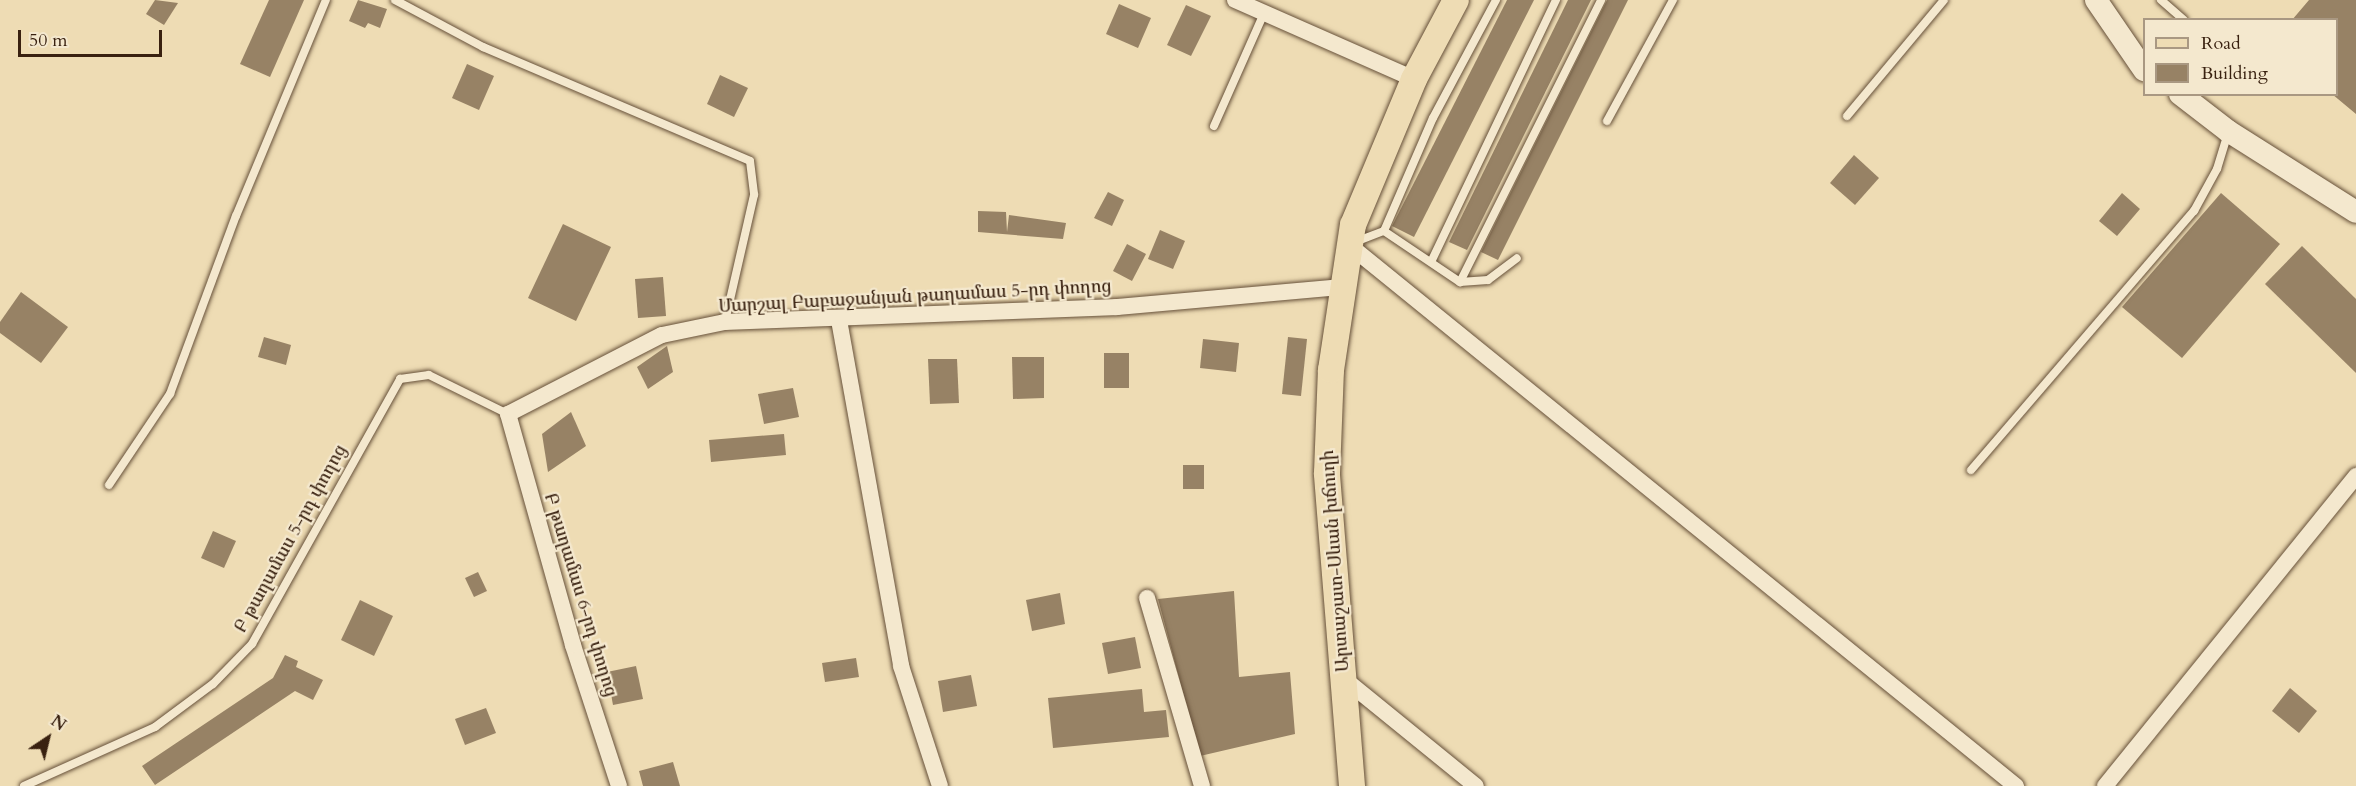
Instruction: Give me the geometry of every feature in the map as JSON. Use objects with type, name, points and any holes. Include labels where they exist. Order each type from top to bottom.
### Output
[{"type":"main road","name":"Արտաշատ-Սևան խճուղի","points":[[1352,786],[1327,473],[1331,370],[1353,225],[1414,79],[1456,0]]},
{"type":"street","points":[[1235,0],[1414,79]]},
{"type":"street","points":[[2096,0],[2143,67]]},
{"type":"street","points":[[2183,96],[2228,131],[2356,212]]},
{"type":"street","points":[[1350,245],[2016,786]]},
{"type":"street","name":"Մարշալ Բաբաջանյան թաղամաս 5-րդ փողոց","points":[[508,414],[662,335],[725,322],[839,320],[1117,307],[1343,287]]},
{"type":"street","points":[[839,320],[901,666],[940,786]]},
{"type":"street","name":"Բ թաղամաս 6-րդ փողոց","points":[[508,414],[573,645],[619,786]]},
{"type":"street","points":[[2105,786],[2356,476]]},
{"type":"street","points":[[1147,598],[1202,786]]},
{"type":"street","points":[[1343,678],[1476,786]]},
{"type":"lane","points":[[109,486],[170,394],[236,216],[326,0]]},
{"type":"lane","points":[[395,0],[483,47],[750,161],[754,195],[725,322]]},
{"type":"lane","points":[[1350,245],[1384,231],[1433,118],[1496,0]]},
{"type":"lane","points":[[1432,260],[1556,0]]},
{"type":"lane","points":[[1460,282],[1600,0]]},
{"type":"lane","points":[[1606,121],[1672,0]]},
{"type":"lane","points":[[1847,116],[1944,0]]},
{"type":"lane","points":[[2161,0],[2182,18]]},
{"type":"lane","points":[[1214,126],[1264,13]]},
{"type":"lane","points":[[1971,470],[2194,211],[2217,169],[2228,131]]},
{"type":"lane","points":[[1384,231],[1432,260],[1460,282],[1488,280],[1516,258]]},
{"type":"lane","name":"Բ թաղամաս 5-րդ փողոց","points":[[24,786],[155,727],[213,684],[252,644],[400,379],[429,375],[508,414]]},
{"type":"building","points":[[155,0],[178,3],[164,25],[146,14]]},
{"type":"building","points":[[269,0],[304,0],[270,77],[240,64]]},
{"type":"building","points":[[358,0],[387,9],[380,28],[368,23],[365,28],[349,21]]},
{"type":"building","points":[[1507,0],[1534,0],[1414,237],[1392,226]]},
{"type":"building","points":[[1568,0],[1591,0],[1467,250],[1449,242]]},
{"type":"building","points":[[1607,0],[1628,0],[1498,260],[1481,252]]},
{"type":"building","points":[[2309,0],[2356,0],[2356,114],[2334,96],[2338,96],[2338,18],[2294,18]]},
{"type":"building","points":[[1119,4],[1151,18],[1138,48],[1106,34]]},
{"type":"building","points":[[1186,5],[1211,16],[1191,56],[1167,45]]},
{"type":"building","points":[[467,64],[494,76],[479,110],[452,98]]},
{"type":"building","points":[[720,75],[748,88],[734,117],[707,104]]},
{"type":"building","points":[[1854,155],[1879,178],[1855,205],[1830,183]]},
{"type":"building","points":[[1108,192],[1124,200],[1112,226],[1094,218]]},
{"type":"building","points":[[2122,193],[2140,209],[2117,236],[2099,221]]},
{"type":"building","points":[[2221,193],[2280,244],[2182,358],[2122,307]]},
{"type":"building","points":[[978,211],[1006,212],[1007,232],[1009,215],[1066,223],[1063,239],[978,232]]},
{"type":"building","points":[[563,224],[611,247],[576,321],[528,298]]},
{"type":"building","points":[[1160,230],[1185,241],[1173,269],[1148,259]]},
{"type":"building","points":[[1127,244],[1146,254],[1132,281],[1113,271]]},
{"type":"building","points":[[2302,246],[2356,299],[2356,373],[2265,284]]},
{"type":"building","points":[[663,277],[666,316],[638,318],[635,279]]},
{"type":"building","points":[[21,292],[68,327],[41,363],[0,333],[0,322]]},
{"type":"building","points":[[264,337],[291,345],[286,365],[258,357]]},
{"type":"building","points":[[1288,337],[1307,339],[1301,396],[1282,394]]},
{"type":"building","points":[[1203,339],[1239,343],[1236,372],[1200,368]]},
{"type":"building","points":[[667,346],[673,372],[648,389],[637,367]]},
{"type":"building","points":[[1104,353],[1129,353],[1129,388],[1104,388]]},
{"type":"building","points":[[1012,357],[1044,357],[1044,398],[1013,399]]},
{"type":"building","points":[[928,359],[957,359],[959,403],[930,404]]},
{"type":"building","points":[[793,388],[799,417],[764,424],[758,394]]},
{"type":"building","points":[[571,412],[586,446],[548,472],[542,434]]},
{"type":"building","points":[[784,434],[786,455],[711,462],[709,440]]},
{"type":"building","points":[[1183,465],[1204,465],[1204,489],[1183,489]]},
{"type":"building","points":[[213,531],[236,541],[224,568],[201,558]]},
{"type":"building","points":[[478,572],[487,591],[474,597],[465,578]]},
{"type":"building","points":[[1234,591],[1239,677],[1290,672],[1295,734],[1200,756],[1158,599]]},
{"type":"building","points":[[1060,593],[1065,624],[1032,631],[1026,600]]},
{"type":"building","points":[[360,600],[393,616],[374,656],[341,640]]},
{"type":"building","points":[[1135,637],[1141,668],[1108,674],[1102,643]]},
{"type":"building","points":[[285,655],[298,661],[296,667],[323,680],[313,700],[295,691],[155,785],[142,766],[273,678]]},
{"type":"building","points":[[856,658],[859,677],[825,682],[822,663]]},
{"type":"building","points":[[636,666],[643,699],[613,705],[607,672]]},
{"type":"building","points":[[971,675],[977,706],[943,712],[938,681]]},
{"type":"building","points":[[2290,688],[2317,711],[2299,733],[2272,711]]},
{"type":"building","points":[[1142,689],[1144,712],[1166,710],[1169,737],[1053,748],[1048,698]]},
{"type":"building","points":[[486,708],[496,733],[465,745],[455,719]]},
{"type":"building","points":[[673,762],[680,786],[643,786],[639,771]]}]
